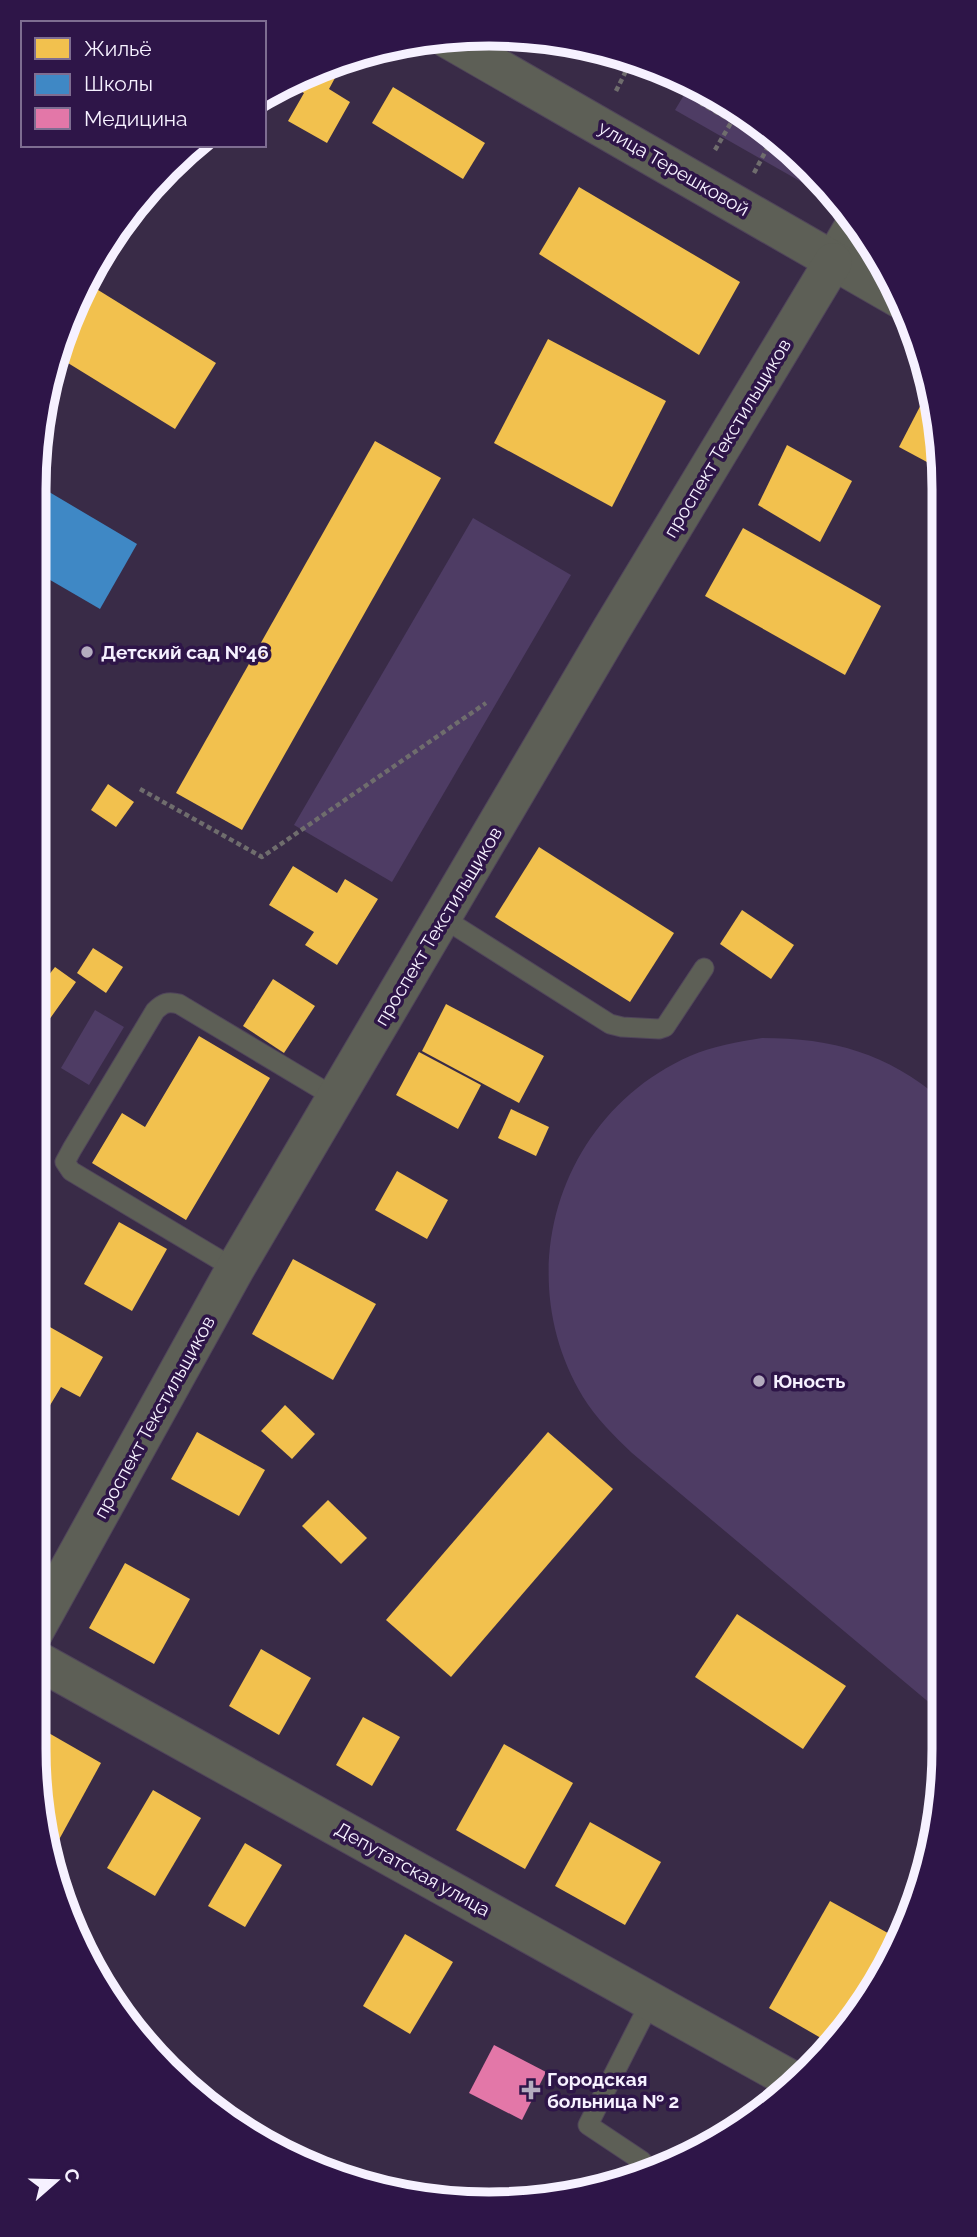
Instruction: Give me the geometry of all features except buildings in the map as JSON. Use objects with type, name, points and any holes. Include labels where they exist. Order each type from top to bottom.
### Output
[{"type":"street","name":"улица Терешковой","points":[[460,46],[885,291]]},
{"type":"street","name":"проспект Текстильщиков","points":[[46,1611],[235,1269],[611,630],[850,233]]},
{"type":"street","name":"Депутатская улица","points":[[46,1665],[786,2077]]},
{"type":"lane","points":[[443,918],[615,1026],[659,1029],[665,1027],[704,968]]},
{"type":"lane","points":[[235,1269],[71,1171],[65,1162],[67,1157],[155,1011],[162,1004],[170,1002],[179,1004],[336,1098]]},
{"type":"lane","points":[[642,2164],[588,2125],[651,2001]]},
{"type":"path","points":[[704,102],[702,104],[752,133]]},
{"type":"path","points":[[710,158],[732,121]]},
{"type":"path","points":[[750,179],[769,145]]},
{"type":"path","points":[[140,789],[262,858],[486,703]]},
{"type":"shaded area","points":[[686,92],[710,105],[735,120],[781,155],[807,180],[805,184],[675,110]]},
{"type":"shaded area","points":[[473,518],[571,575],[392,882],[294,825]]},
{"type":"shaded area","points":[[95,1010],[124,1027],[89,1085],[61,1068]]},
{"type":"shaded area","name":"Юность","points":[[762,1038],[836,1045],[858,1051],[901,1070],[932,1092],[932,1705],[625,1447],[588,1405],[561,1349],[550,1300],[550,1250],[560,1202],[579,1157],[608,1116],[645,1082],[690,1056]]},
{"type":"place","name":"Детский сад №46","points":[[87,652]]},
{"type":"place","name":"Юность","points":[[759,1381]]},
{"type":"place","name":"Городская больница № 2","points":[[531,2090]]}]
